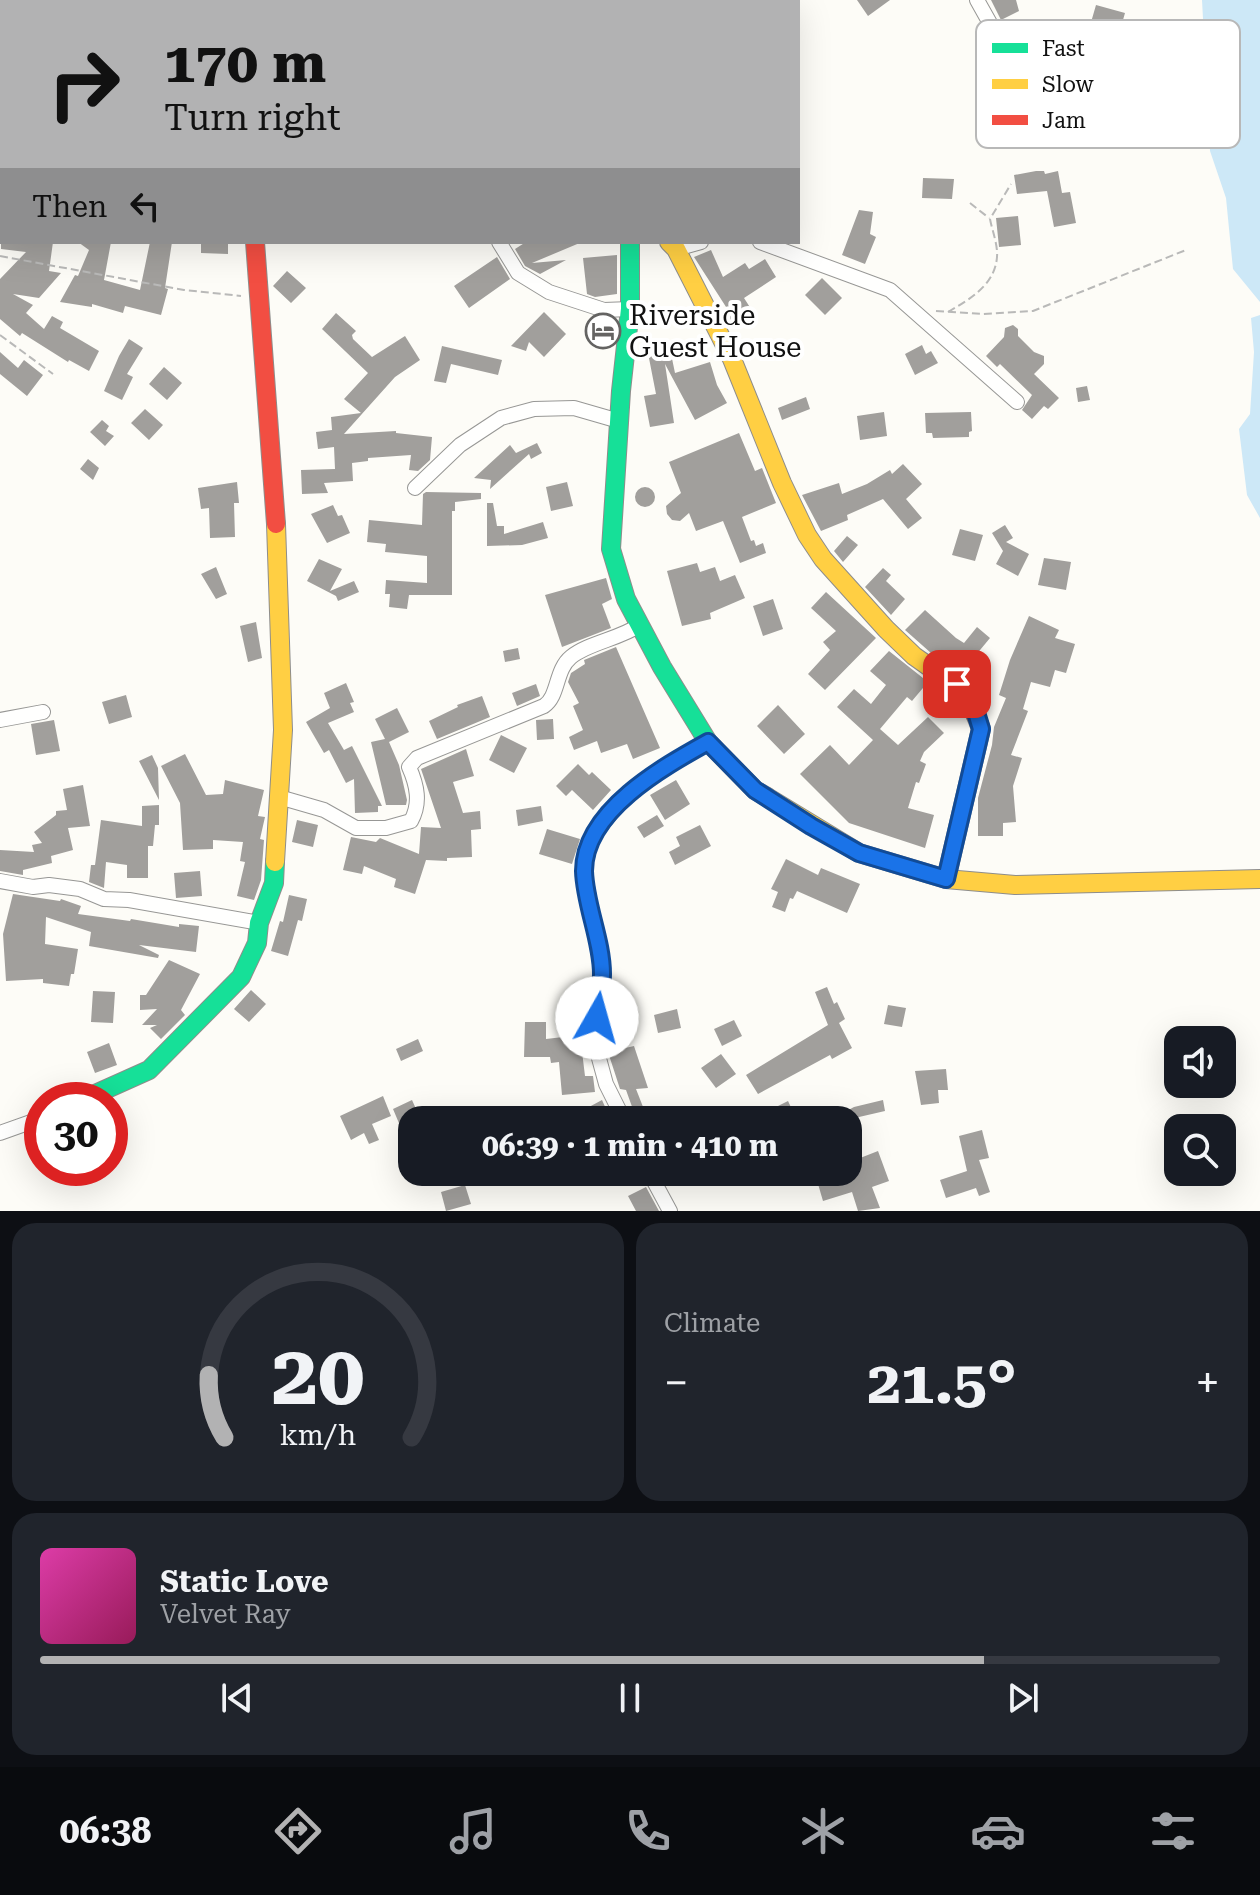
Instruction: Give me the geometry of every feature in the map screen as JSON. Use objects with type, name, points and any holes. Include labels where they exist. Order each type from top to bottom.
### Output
[{"type":"street","points":[[977,0],[988,20]]},
{"type":"street","points":[[122,1082],[149,1070],[241,977],[257,943],[259,923],[274,883],[283,730],[276,514],[255,244]]},
{"type":"street","points":[[500,244],[518,273],[549,292],[604,310],[630,309]]},
{"type":"street","points":[[630,244],[630,309],[611,549],[626,599],[708,742],[755,790],[859,853],[946,879],[1015,885],[1254,880]]},
{"type":"street","points":[[765,244],[890,290],[923,309]]},
{"type":"street","points":[[673,246],[739,375],[770,457],[804,531],[834,573],[915,657],[957,684],[974,706],[981,729],[946,879]]},
{"type":"street","points":[[890,290],[1017,402]]},
{"type":"street","points":[[415,488],[460,445],[501,418],[534,409],[574,408],[619,421]]},
{"type":"street","points":[[279,797],[324,810],[356,828],[386,828],[411,821],[417,804],[417,784],[409,767],[417,758],[544,706],[550,702],[563,666],[571,657],[626,635],[640,625]]},
{"type":"street","points":[[0,720],[43,712]]},
{"type":"street","points":[[617,1106],[606,1084],[594,1040],[602,973],[584,869],[592,837],[621,801],[663,767],[708,742]]},
{"type":"street","points":[[0,881],[33,887],[49,885],[80,889],[104,899],[129,900],[259,923]]},
{"type":"street","points":[[0,1133],[24,1124]]},
{"type":"street","points":[[657,1186],[670,1211]]},
{"type":"path","points":[[990,219],[1011,184]]},
{"type":"path","points":[[947,312],[974,297],[991,277],[997,255],[990,219],[970,203]]},
{"type":"path","points":[[923,309],[1008,314],[1033,311],[1186,250]]},
{"type":"path","points":[[0,256],[184,290],[258,298]]},
{"type":"path","points":[[0,335],[53,374]]},
{"type":"water","points":[[1202,0],[1260,0],[1260,302],[1233,269],[1226,198],[1210,151],[1210,148],[1240,148],[1240,20],[1203,20]]},
{"type":"water","points":[[1260,315],[1260,518],[1247,495],[1239,429],[1250,414],[1254,352],[1251,318]]},
{"type":"building","points":[[857,0],[890,0],[868,16]]},
{"type":"building","points":[[991,0],[1016,0],[1019,11],[1001,20]]},
{"type":"building","points":[[1096,5],[1125,13],[1123,20],[1092,20]]},
{"type":"building","points":[[1044,171],[1045,174],[1058,171],[1062,193],[1070,192],[1076,223],[1054,227],[1047,191],[1017,194],[1014,175]]},
{"type":"building","points":[[923,178],[954,179],[952,199],[922,198]]},
{"type":"building","points":[[859,210],[873,212],[870,234],[876,237],[865,264],[842,255]]},
{"type":"building","points":[[1018,216],[1021,245],[999,247],[996,218]]},
{"type":"building","points":[[1,244],[53,244],[49,271],[61,273],[39,298],[13,294],[33,305],[26,313],[44,329],[52,316],[63,322],[60,328],[99,351],[89,371],[68,362],[22,333],[20,336],[0,319],[0,279],[26,252],[1,249]]},
{"type":"building","points":[[81,244],[111,244],[104,280],[140,290],[150,244],[172,244],[165,288],[168,289],[161,315],[125,306],[123,313],[92,304],[92,307],[60,302],[75,275],[78,276],[89,250]]},
{"type":"building","points":[[201,244],[228,244],[228,254],[201,253]]},
{"type":"building","points":[[523,244],[577,244],[532,263],[566,260],[540,274],[525,266],[515,249]]},
{"type":"building","points":[[711,250],[723,277],[745,263],[749,269],[765,259],[776,277],[744,298],[753,312],[733,327],[723,313],[728,310],[694,257]]},
{"type":"building","points":[[617,255],[617,294],[595,297],[587,294],[583,258]]},
{"type":"building","points":[[497,257],[510,279],[469,308],[454,286]]},
{"type":"building","points":[[287,271],[306,288],[291,303],[273,286]]},
{"type":"building","points":[[822,278],[842,298],[825,315],[805,295]]},
{"type":"building","points":[[544,312],[566,334],[544,357],[529,342],[526,351],[511,346]]},
{"type":"building","points":[[336,313],[356,331],[353,339],[372,357],[405,336],[420,360],[395,377],[344,434],[396,431],[432,437],[430,460],[418,471],[409,470],[411,455],[368,458],[368,461],[352,463],[353,481],[324,483],[328,493],[302,494],[301,470],[335,469],[334,447],[318,449],[316,432],[332,430],[331,417],[361,413],[344,399],[368,373],[322,329]]},
{"type":"building","points":[[595,322],[614,324],[613,342],[593,340]]},
{"type":"building","points":[[1013,325],[1018,329],[1018,336],[1034,352],[1044,356],[1044,364],[1034,374],[1059,398],[1048,409],[1044,406],[1032,419],[1022,410],[1032,395],[1000,364],[997,367],[986,356],[1004,337],[1005,328]]},
{"type":"building","points":[[129,339],[143,348],[127,374],[133,377],[122,400],[104,391]]},
{"type":"building","points":[[669,344],[675,373],[710,362],[727,403],[695,420],[665,364],[674,423],[650,427],[644,396],[656,394],[647,348]]},
{"type":"building","points":[[922,345],[926,354],[931,351],[938,363],[915,375],[905,354]]},
{"type":"building","points":[[442,346],[502,360],[498,375],[451,364],[446,383],[434,381]]},
{"type":"building","points":[[0,352],[18,368],[24,360],[43,375],[27,396],[0,374]]},
{"type":"building","points":[[164,367],[182,383],[167,400],[149,384]]},
{"type":"building","points":[[1087,386],[1090,400],[1078,402],[1076,388]]},
{"type":"building","points":[[806,397],[810,409],[782,420],[778,408]]},
{"type":"building","points":[[145,409],[163,425],[149,440],[131,423]]},
{"type":"building","points":[[884,412],[887,436],[860,440],[857,416]]},
{"type":"building","points":[[971,412],[972,431],[969,437],[933,438],[932,433],[926,433],[925,413]]},
{"type":"building","points":[[102,420],[109,426],[106,431],[114,436],[105,446],[90,432]]},
{"type":"building","points":[[739,433],[755,471],[762,468],[776,503],[742,517],[751,541],[754,540],[756,546],[763,543],[766,553],[740,563],[723,521],[696,531],[689,513],[680,521],[672,520],[666,506],[681,493],[669,462]]},
{"type":"building","points":[[537,443],[542,453],[531,459],[529,454],[490,489],[491,480],[474,478],[510,445],[516,453]]},
{"type":"building","points":[[88,459],[99,468],[93,480],[80,469]]},
{"type":"building","points":[[903,464],[922,484],[906,499],[922,518],[908,529],[883,499],[847,515],[848,520],[821,531],[802,495],[839,483],[842,494],[890,470],[892,474]]},
{"type":"building","points":[[237,482],[239,503],[234,503],[235,537],[210,538],[209,508],[201,509],[198,488]]},
{"type":"building","points":[[567,482],[573,506],[551,511],[546,487]]},
{"type":"building","points":[[645,487],[652,490],[655,497],[652,504],[645,507],[638,504],[635,497],[638,490]]},
{"type":"building","points":[[481,493],[481,499],[455,502],[455,511],[452,511],[452,595],[409,595],[407,609],[389,607],[390,594],[385,594],[386,580],[427,583],[427,556],[385,552],[386,544],[367,542],[369,520],[422,525],[423,494]]},
{"type":"building","points":[[487,503],[493,503],[497,526],[504,526],[504,534],[543,522],[548,538],[522,545],[487,546]]},
{"type":"building","points":[[333,505],[338,516],[342,515],[350,533],[327,543],[311,514]]},
{"type":"building","points":[[1005,525],[1013,538],[1006,542],[1029,554],[1018,576],[996,564],[1003,551],[992,533]]},
{"type":"building","points":[[960,529],[983,535],[975,561],[952,555]]},
{"type":"building","points":[[847,536],[858,545],[843,562],[834,551]]},
{"type":"building","points":[[1044,558],[1071,562],[1066,590],[1038,585]]},
{"type":"building","points":[[319,559],[342,569],[330,591],[354,581],[359,592],[338,601],[336,596],[307,581]]},
{"type":"building","points":[[697,563],[700,572],[715,567],[720,581],[735,575],[745,598],[710,613],[711,619],[682,626],[667,571]]},
{"type":"building","points":[[216,567],[227,594],[216,599],[201,574]]},
{"type":"building","points":[[883,568],[891,575],[886,581],[905,599],[891,615],[865,587]]},
{"type":"building","points":[[606,578],[612,599],[602,604],[611,628],[562,647],[545,595]]},
{"type":"building","points":[[826,592],[876,638],[825,690],[808,674],[830,650],[823,642],[836,631],[811,608]]},
{"type":"building","points":[[773,599],[783,629],[763,636],[753,606]]},
{"type":"building","points":[[925,610],[964,643],[977,627],[990,638],[961,673],[931,653],[905,630]]},
{"type":"building","points":[[1029,616],[1059,630],[1055,638],[1075,644],[1066,673],[1055,670],[1050,687],[1031,682],[1023,709],[1028,711],[1011,755],[1022,758],[1013,786],[1016,822],[1003,823],[1003,836],[978,836],[978,798],[994,727],[1006,698],[999,695]]},
{"type":"building","points":[[256,622],[262,658],[248,662],[240,626]]},
{"type":"building","points":[[616,647],[660,748],[633,759],[627,744],[601,753],[597,741],[574,750],[569,737],[583,730],[573,706],[579,703],[568,682],[571,673],[585,664],[584,660]]},
{"type":"building","points":[[518,648],[520,659],[505,662],[503,651]]},
{"type":"building","points":[[889,651],[928,682],[912,701],[907,697],[880,729],[898,745],[928,717],[944,733],[924,752],[920,761],[926,764],[919,783],[916,782],[908,808],[934,815],[925,848],[849,823],[800,774],[830,745],[849,765],[873,740],[837,707],[854,689],[871,704],[886,685],[870,671]]},
{"type":"building","points":[[346,683],[354,702],[350,703],[354,712],[328,723],[344,750],[352,746],[382,806],[378,806],[378,812],[355,813],[354,779],[346,783],[329,750],[324,753],[306,722],[330,708],[324,693]]},
{"type":"building","points":[[536,684],[540,696],[517,706],[512,693]]},
{"type":"building","points":[[126,695],[132,717],[109,724],[102,702]]},
{"type":"building","points":[[482,696],[490,717],[437,739],[429,721],[457,705]]},
{"type":"building","points":[[778,705],[805,734],[784,754],[757,726]]},
{"type":"building","points":[[397,708],[409,732],[389,742],[399,765],[407,800],[406,805],[386,805],[371,742],[385,739],[375,719]]},
{"type":"building","points":[[553,719],[554,739],[537,740],[536,720]]},
{"type":"building","points":[[54,720],[60,751],[36,755],[31,724]]},
{"type":"building","points":[[501,735],[527,748],[514,773],[489,760]]},
{"type":"building","points":[[466,749],[474,776],[453,782],[463,813],[480,811],[481,829],[471,830],[472,857],[426,860],[415,894],[394,887],[396,879],[364,866],[362,874],[343,870],[351,837],[376,842],[380,838],[419,854],[421,827],[441,828],[421,769]]},
{"type":"building","points":[[185,754],[206,795],[223,794],[225,780],[264,790],[258,816],[265,817],[260,839],[264,840],[261,880],[254,900],[237,896],[245,862],[240,861],[243,842],[213,840],[213,849],[183,850],[180,803],[161,766]]},
{"type":"building","points":[[152,755],[158,768],[159,800],[139,761]]},
{"type":"building","points":[[578,764],[611,790],[593,810],[572,790],[566,796],[556,786]]},
{"type":"building","points":[[676,780],[690,804],[665,820],[650,795]]},
{"type":"building","points":[[83,785],[90,826],[68,828],[73,850],[51,856],[52,863],[23,870],[23,875],[0,871],[0,850],[34,852],[32,845],[42,843],[34,832],[56,815],[56,811],[67,810],[63,789]]},
{"type":"building","points":[[159,805],[159,825],[155,825],[153,846],[148,846],[148,878],[127,878],[127,865],[106,862],[104,888],[89,882],[91,865],[95,865],[101,820],[142,826],[142,806]]},
{"type":"building","points":[[541,806],[543,821],[518,826],[516,810]]},
{"type":"building","points":[[657,815],[664,826],[644,838],[637,827]]},
{"type":"building","points":[[297,820],[318,825],[313,847],[292,842]]},
{"type":"building","points":[[700,825],[711,846],[675,865],[669,852],[680,846],[676,837]]},
{"type":"building","points":[[547,829],[580,839],[572,864],[539,854]]},
{"type":"building","points":[[786,859],[818,875],[821,868],[860,884],[847,913],[797,891],[793,899],[790,898],[785,912],[772,907],[778,892],[771,889]]},
{"type":"building","points":[[200,871],[202,896],[176,898],[174,873]]},
{"type":"building","points":[[13,894],[61,899],[81,906],[78,914],[179,927],[179,924],[199,926],[196,952],[139,945],[159,955],[158,958],[89,946],[91,932],[46,917],[45,944],[78,949],[69,986],[43,983],[43,979],[6,981],[3,934]]},
{"type":"building","points":[[289,895],[307,899],[288,956],[271,951],[280,921],[283,922]]},
{"type":"building","points":[[169,960],[200,974],[181,1010],[185,1015],[161,1039],[150,1028],[157,1025],[142,1025],[157,1009],[140,1010],[140,995],[146,995]]},
{"type":"building","points":[[827,987],[845,1019],[839,1023],[852,1048],[832,1059],[830,1055],[758,1094],[746,1075],[828,1025],[815,992]]},
{"type":"building","points":[[251,990],[266,1004],[249,1022],[234,1009]]},
{"type":"building","points":[[93,991],[115,992],[113,1023],[91,1022]]},
{"type":"building","points":[[579,996],[580,1012],[562,1013],[561,997]]},
{"type":"building","points":[[888,1005],[906,1008],[902,1027],[884,1024]]},
{"type":"building","points":[[677,1009],[681,1028],[658,1033],[654,1015]]},
{"type":"building","points":[[734,1020],[742,1036],[722,1046],[714,1029]]},
{"type":"building","points":[[525,1022],[546,1022],[546,1039],[580,1035],[585,1076],[593,1076],[595,1092],[562,1095],[559,1062],[551,1063],[550,1057],[524,1057]]},
{"type":"building","points":[[418,1039],[423,1051],[401,1061],[396,1049]]},
{"type":"building","points":[[109,1043],[117,1065],[95,1073],[87,1052]]},
{"type":"building","points":[[634,1046],[648,1088],[636,1089],[643,1106],[632,1106],[626,1090],[620,1089],[608,1052]]},
{"type":"building","points":[[721,1054],[736,1074],[716,1088],[701,1068]]},
{"type":"building","points":[[946,1069],[948,1090],[938,1090],[939,1103],[921,1105],[915,1071]]},
{"type":"building","points":[[383,1096],[391,1116],[372,1124],[379,1140],[369,1144],[364,1133],[351,1140],[340,1116]]},
{"type":"building","points":[[412,1100],[415,1106],[399,1106]]},
{"type":"building","points":[[602,1100],[605,1106],[591,1106]]},
{"type":"building","points":[[883,1100],[885,1111],[862,1116],[862,1106],[858,1106]]},
{"type":"building","points":[[982,1130],[989,1158],[979,1160],[990,1192],[979,1196],[976,1188],[946,1198],[940,1180],[967,1171],[959,1136]]},
{"type":"building","points":[[878,1151],[889,1181],[872,1187],[880,1208],[858,1211],[852,1192],[823,1201],[819,1186],[862,1186],[862,1157]]},
{"type":"building","points":[[465,1186],[471,1204],[446,1211],[441,1192]]},
{"type":"building","points":[[646,1187],[659,1211],[636,1211],[628,1196]]},
{"type":"traffic: fast","points":[[630,244],[630,309],[621,391],[611,549],[626,599],[662,667],[708,742],[755,790],[767,797]]},
{"type":"traffic: fast","points":[[122,1082],[149,1070],[241,977],[257,943],[259,923],[274,883],[275,862]]},
{"type":"traffic: slow","points":[[671,244],[732,359],[782,483],[807,535],[823,559],[886,629],[914,656],[938,673]]},
{"type":"traffic: slow","points":[[275,862],[283,730],[276,524]]},
{"type":"traffic: slow","points":[[767,797],[859,853],[946,879],[1015,885],[1260,879]]},
{"type":"traffic: jam","points":[[255,244],[276,524]]},
{"type":"traffic: jam","points":[[938,673],[954,684],[965,697],[981,729],[946,879]]},
{"type":"place","name":"Riverside Guest House","points":[[603,331]]},
{"type":"route","points":[[597,1018],[602,973],[584,869],[592,837],[621,801],[663,767],[708,742],[755,790],[811,826],[859,853],[946,879],[981,729],[974,706],[957,684]]}]
